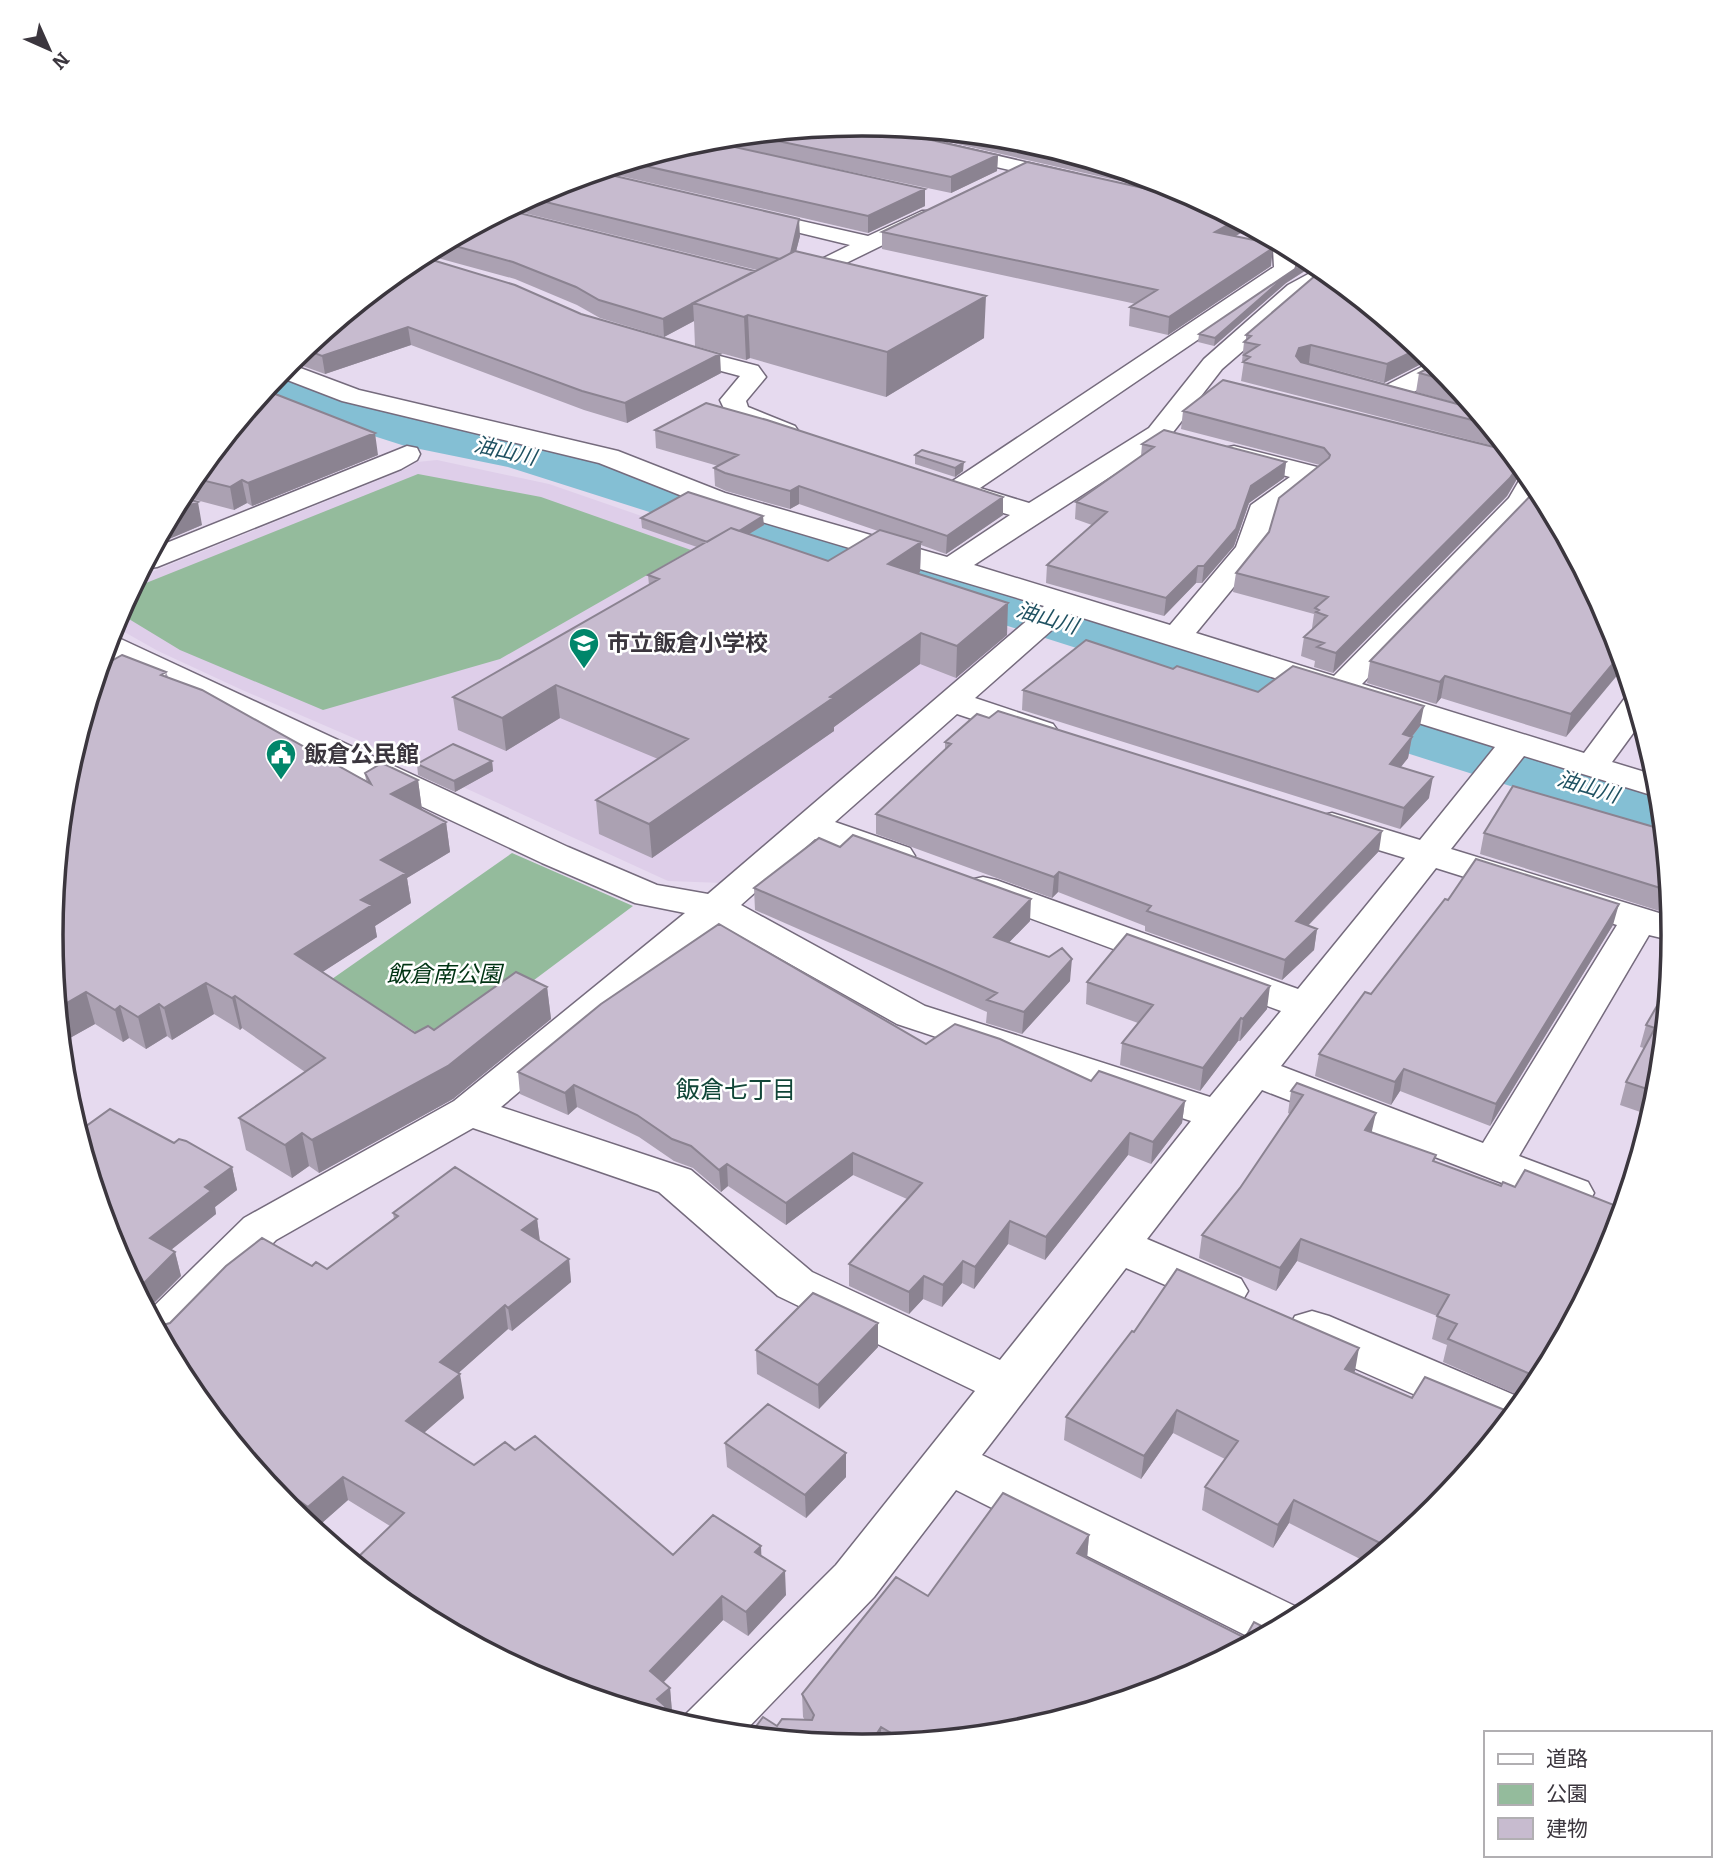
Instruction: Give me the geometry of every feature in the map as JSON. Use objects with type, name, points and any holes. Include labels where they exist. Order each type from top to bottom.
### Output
[{"type":"street","points":[[927,146],[1002,171],[1029,159],[1088,182]]},
{"type":"street","points":[[776,287],[873,244],[939,200]]},
{"type":"street","points":[[728,210],[873,244]]},
{"type":"street","points":[[958,490],[1285,270],[1284,257]]},
{"type":"street","points":[[1184,441],[1200,381],[1213,364],[1296,290],[1315,277]]},
{"type":"street","points":[[690,337],[660,347],[749,371],[753,377],[733,400],[737,412],[813,441]]},
{"type":"street","points":[[1388,394],[1430,372]]},
{"type":"street","points":[[294,374],[351,396],[608,457],[715,499],[951,566],[1515,745],[1648,784]]},
{"type":"street","points":[[1200,381],[1227,388]]},
{"type":"street","points":[[1361,387],[1424,404]]},
{"type":"street","points":[[159,556],[391,463],[407,454],[371,440]]},
{"type":"street","points":[[951,566],[1032,513],[1184,441],[1311,474],[1261,511],[1250,549],[1177,637]]},
{"type":"street","points":[[932,481],[1032,513]]},
{"type":"street","points":[[1339,689],[1521,502],[1527,491]]},
{"type":"street","points":[[202,513],[241,524]]},
{"type":"street","points":[[165,1325],[260,1230],[469,1111],[716,907],[950,701],[1035,632],[1066,602]]},
{"type":"street","points":[[117,649],[555,855],[648,895],[716,907],[911,1015],[1219,1115]]},
{"type":"street","points":[[104,681],[139,661]]},
{"type":"street","points":[[950,701],[1069,740]]},
{"type":"street","points":[[1591,767],[1630,714]]},
{"type":"street","points":[[736,1724],[855,1581],[1219,1115],[1515,745]]},
{"type":"street","points":[[1295,812],[1656,925],[1493,1163]]},
{"type":"street","points":[[810,825],[1306,1006]]},
{"type":"street","points":[[1254,1071],[1610,1208]]},
{"type":"street","points":[[469,1111],[674,1181],[795,1284],[1008,1385]]},
{"type":"street","points":[[1117,1245],[1504,1412]]},
{"type":"street","points":[[948,1462],[1272,1622]]},
{"type":"shaded area","name":"市立飯倉小学校","points":[[437,460],[549,484],[714,541],[1016,630],[723,883],[668,881],[393,755],[240,689],[158,651],[123,631],[150,573],[406,469],[417,462]]},
{"type":"green space","points":[[418,474],[541,497],[691,550],[500,659],[323,710],[180,650],[129,619],[144,584]]},
{"type":"green space","name":"飯倉南公園","points":[[512,853],[633,906],[442,1049],[332,979]]},
{"type":"building","points":[[862,136],[915,138],[998,155],[951,177],[778,141]]},
{"type":"building","points":[[734,147],[925,189],[868,216],[646,166]]},
{"type":"building","points":[[1027,162],[1147,189],[1228,225],[1215,232],[1258,241],[1272,249],[1169,317],[1130,307],[1157,290],[882,232]]},
{"type":"building","points":[[614,176],[799,219],[791,253],[780,259],[546,202]]},
{"type":"building","points":[[520,213],[755,271],[663,319],[599,300],[576,287],[513,262],[457,247]]},
{"type":"building","points":[[795,251],[986,296],[887,352],[693,303]]},
{"type":"building","points":[[435,261],[515,285],[581,314],[720,354],[625,403],[582,391],[408,327],[322,356],[315,353],[335,334],[376,301]]},
{"type":"building","points":[[1297,265],[1300,267],[1215,338],[1199,334],[1295,269]]},
{"type":"building","points":[[1314,276],[1349,301],[1410,353],[1387,364],[1311,345],[1299,348],[1296,356],[1301,362],[1461,405],[1474,420],[1243,362],[1250,357],[1244,355],[1259,345],[1244,342],[1251,336],[1246,335]]},
{"type":"building","points":[[1427,369],[1435,377],[1419,373]]},
{"type":"building","points":[[1223,380],[1496,447],[1514,472],[1336,653],[1317,647],[1324,643],[1304,637],[1327,616],[1316,612],[1319,610],[1315,608],[1328,597],[1236,573],[1269,532],[1279,498],[1330,455],[1324,448],[1183,411]]},
{"type":"building","points":[[275,394],[375,433],[248,483],[242,480],[230,487],[205,481]]},
{"type":"building","points":[[706,403],[767,420],[1003,497],[947,536],[799,486],[790,491],[725,473],[714,468],[738,455],[655,430]]},
{"type":"building","points":[[1164,430],[1286,462],[1251,486],[1236,529],[1204,566],[1198,566],[1166,598],[1047,565],[1107,512],[1076,502],[1154,447],[1142,444]]},
{"type":"building","points":[[922,450],[964,462],[955,468],[915,455]]},
{"type":"building","points":[[688,492],[763,516],[739,531],[731,528],[707,542],[641,518]]},
{"type":"building","points":[[1530,496],[1580,582],[1614,663],[1571,714],[1445,676],[1440,682],[1370,661]]},
{"type":"building","points":[[731,528],[828,561],[880,530],[921,542],[888,564],[1008,603],[957,646],[921,633],[830,697],[833,698],[649,824],[596,800],[688,739],[556,685],[502,718],[453,697],[659,579],[648,575]]},
{"type":"building","points":[[1086,640],[1173,669],[1177,666],[1258,692],[1293,666],[1424,706],[1403,734],[1412,737],[1390,764],[1433,777],[1404,808],[1023,690]]},
{"type":"building","points":[[122,655],[166,672],[161,675],[202,690],[371,784],[365,773],[382,763],[418,780],[391,794],[446,822],[381,860],[406,873],[361,900],[372,905],[295,954],[415,1033],[428,1026],[434,1030],[516,972],[547,987],[448,1066],[312,1140],[302,1133],[285,1145],[239,1118],[325,1058],[235,996],[232,998],[206,983],[164,1008],[159,1004],[138,1017],[120,1006],[115,1010],[86,992],[66,1003],[63,935],[70,831],[90,729],[112,661]]},
{"type":"building","points":[[998,711],[1382,831],[1296,921],[1317,929],[1285,960],[1147,911],[1151,906],[1059,872],[1054,877],[876,814],[951,744],[945,742],[977,714],[989,718]]},
{"type":"building","points":[[453,744],[492,761],[454,781],[417,764]]},
{"type":"building","points":[[1513,786],[1654,827],[1660,888],[1484,833]]},
{"type":"building","points":[[853,835],[1031,899],[994,937],[1049,957],[1062,948],[1072,959],[1024,1012],[987,1000],[997,993],[754,888],[819,838],[840,847]]},
{"type":"building","points":[[1476,859],[1619,904],[1496,1104],[1404,1069],[1395,1082],[1319,1054],[1365,992],[1371,994],[1445,899],[1448,900]]},
{"type":"building","points":[[719,924],[926,1044],[955,1024],[1000,1039],[1091,1081],[1099,1071],[1185,1101],[1153,1142],[1130,1133],[1046,1237],[1010,1221],[975,1267],[963,1261],[943,1285],[924,1276],[909,1292],[849,1264],[922,1183],[853,1153],[786,1203],[727,1164],[719,1170],[691,1146],[672,1139],[637,1115],[574,1085],[565,1093],[518,1072],[601,1004]]},
{"type":"building","points":[[1127,934],[1270,986],[1243,1019],[1241,1018],[1203,1068],[1122,1043],[1153,1005],[1087,982]]},
{"type":"building","points":[[1659,1003],[1647,1089],[1626,1082],[1655,1028],[1646,1025]]},
{"type":"building","points":[[1297,1083],[1376,1113],[1365,1130],[1436,1155],[1433,1161],[1501,1186],[1503,1182],[1515,1187],[1525,1170],[1615,1205],[1580,1289],[1531,1374],[1448,1339],[1457,1324],[1437,1316],[1449,1295],[1301,1239],[1280,1268],[1202,1235],[1240,1188],[1303,1095],[1291,1091]]},
{"type":"building","points":[[110,1109],[174,1143],[179,1139],[186,1141],[232,1167],[205,1187],[211,1191],[150,1238],[175,1252],[143,1284],[105,1192],[86,1126]]},
{"type":"building","points":[[455,1167],[537,1219],[522,1230],[569,1259],[508,1308],[505,1305],[440,1362],[460,1374],[406,1421],[474,1465],[505,1442],[515,1450],[535,1436],[673,1555],[713,1515],[761,1546],[755,1552],[785,1571],[746,1612],[722,1596],[650,1671],[670,1688],[657,1699],[666,1707],[663,1710],[606,1693],[509,1653],[418,1600],[376,1570],[359,1556],[404,1513],[343,1477],[308,1507],[292,1495],[261,1463],[228,1422],[198,1380],[164,1325],[170,1323],[226,1266],[262,1238],[312,1266],[316,1262],[327,1269],[398,1216],[393,1213]]},
{"type":"building","points":[[1177,1269],[1359,1348],[1345,1369],[1412,1398],[1425,1377],[1505,1410],[1464,1463],[1382,1544],[1294,1500],[1278,1525],[1205,1487],[1238,1441],[1177,1410],[1144,1456],[1066,1417],[1132,1331],[1134,1332]]},
{"type":"building","points":[[813,1293],[878,1323],[818,1385],[756,1350]]},
{"type":"building","points":[[768,1404],[846,1453],[805,1495],[725,1443]]},
{"type":"building","points":[[1003,1493],[1089,1535],[1077,1553],[1244,1638],[1216,1653],[1119,1693],[1018,1720],[915,1733],[893,1734],[881,1727],[876,1734],[862,1735],[755,1728],[763,1717],[777,1726],[782,1719],[812,1720],[814,1715],[802,1694],[896,1577],[928,1596]]},
{"type":"building","points":[[1254,1622],[1264,1627],[1246,1637]]},
{"type":"waterway","name":"油山川","points":[[280,388],[425,434],[520,453],[1651,807]]},
{"type":"place","name":"市立飯倉小学校","points":[[584,670]]},
{"type":"place","name":"飯倉公民館","points":[[281,781]]},
{"type":"district","name":"飯倉七丁目","points":[[736,1090]]}]
